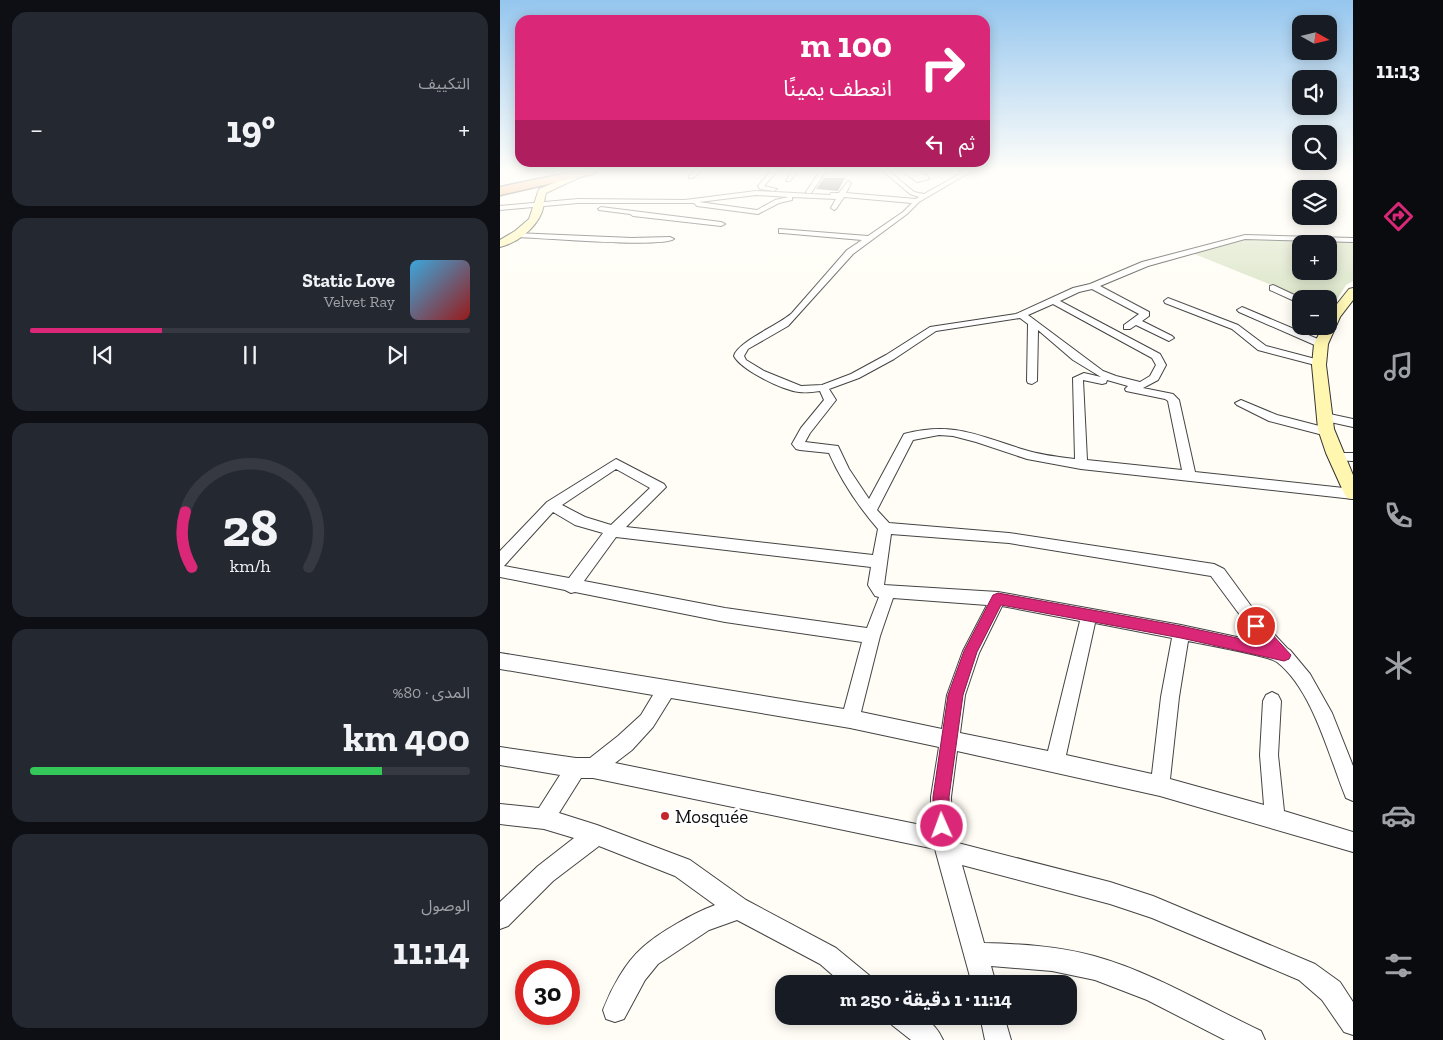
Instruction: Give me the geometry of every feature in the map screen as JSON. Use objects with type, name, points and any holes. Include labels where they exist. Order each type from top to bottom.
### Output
[{"type":"street","points":[[500,244],[526,229],[532,220]]},
{"type":"street","points":[[682,220],[721,224]]},
{"type":"street","points":[[896,220],[846,256],[785,324],[740,351],[742,362],[760,373],[800,388],[823,388],[855,376],[890,358],[933,329],[943,326],[998,320],[1032,312],[1076,290],[1093,286],[1145,264],[1245,237],[1353,240]]},
{"type":"street","points":[[782,231],[870,238]]},
{"type":"street","points":[[518,235],[630,241],[670,240]]},
{"type":"street","points":[[1093,286],[1145,313],[1146,316],[1126,327]]},
{"type":"street","points":[[1273,288],[1292,297]]},
{"type":"street","points":[[1337,310],[1351,297]]},
{"type":"street","points":[[1168,300],[1235,327],[1262,348],[1319,362]]},
{"type":"street","points":[[1020,314],[1094,372],[1111,379],[1142,385],[1158,372],[1161,365],[1156,356],[1054,301]]},
{"type":"street","points":[[1242,310],[1321,344]]},
{"type":"street","points":[[1137,322],[1169,338]]},
{"type":"street","points":[[1032,381],[1033,323]]},
{"type":"street","points":[[1324,335],[1319,362],[1326,424],[1336,457],[1353,494]]},
{"type":"street","points":[[1082,465],[1078,378],[1084,376],[1115,386],[1174,400],[1190,477]]},
{"type":"street","points":[[823,388],[830,400],[824,404],[798,444],[800,446],[834,450],[843,470],[870,511],[885,528],[1009,538],[1214,570],[1219,573],[1256,626],[1284,655],[1304,680],[1326,719],[1353,791]]},
{"type":"street","points":[[1241,402],[1273,418],[1326,424],[1353,422]]},
{"type":"street","points":[[870,511],[908,437],[922,432],[946,430],[971,436],[1025,454],[1082,465],[1353,494]]},
{"type":"street","points":[[1336,457],[1353,457]]},
{"type":"street","points":[[500,561],[552,505],[614,463],[619,463],[659,487],[614,531],[571,586]]},
{"type":"street","points":[[552,505],[580,521],[614,531],[880,562]]},
{"type":"street","points":[[885,528],[876,585],[880,591],[998,599],[1181,632],[1284,655]]},
{"type":"street","points":[[500,571],[725,615],[872,636]]},
{"type":"street","points":[[850,720],[872,636],[888,592]]},
{"type":"street","points":[[982,975],[945,846],[941,797],[956,695],[968,660],[998,599]]},
{"type":"street","points":[[1056,762],[1089,615]]},
{"type":"street","points":[[1160,786],[1170,697],[1181,632]]},
{"type":"street","points":[[500,661],[850,720],[1056,762],[1160,786],[1353,842]]},
{"type":"street","points":[[544,819],[585,768],[625,743],[647,721],[666,689]]},
{"type":"street","points":[[1272,701],[1270,756],[1275,818]]},
{"type":"street","points":[[500,756],[585,768],[945,846],[1118,895],[1153,907],[1307,972],[1331,991],[1353,1023]]},
{"type":"street","points":[[500,814],[544,819],[597,836],[682,868],[738,908],[828,956],[851,975]]},
{"type":"street","points":[[500,918],[529,888],[578,847],[597,836]]},
{"type":"street","points":[[615,1010],[637,972],[650,956],[702,921],[738,908]]},
{"type":"street","points":[[977,954],[1036,957],[1093,968],[1133,981],[1252,1040]]},
{"type":"street","points":[[912,1025],[930,1040]]},
{"type":"street","points":[[994,1025],[998,1040]]},
{"type":"green space","points":[[1248,238],[1292,239],[1292,280],[1337,280],[1337,241],[1353,241],[1353,281],[1346,285],[1337,299],[1337,290],[1292,290],[1292,293],[1192,253]]},
{"type":"place","name":"Mosquée","points":[[665,816]]},
{"type":"route","points":[[942,826],[941,797],[956,695],[971,651],[998,599],[1181,632],[1284,655],[1256,626]]}]
